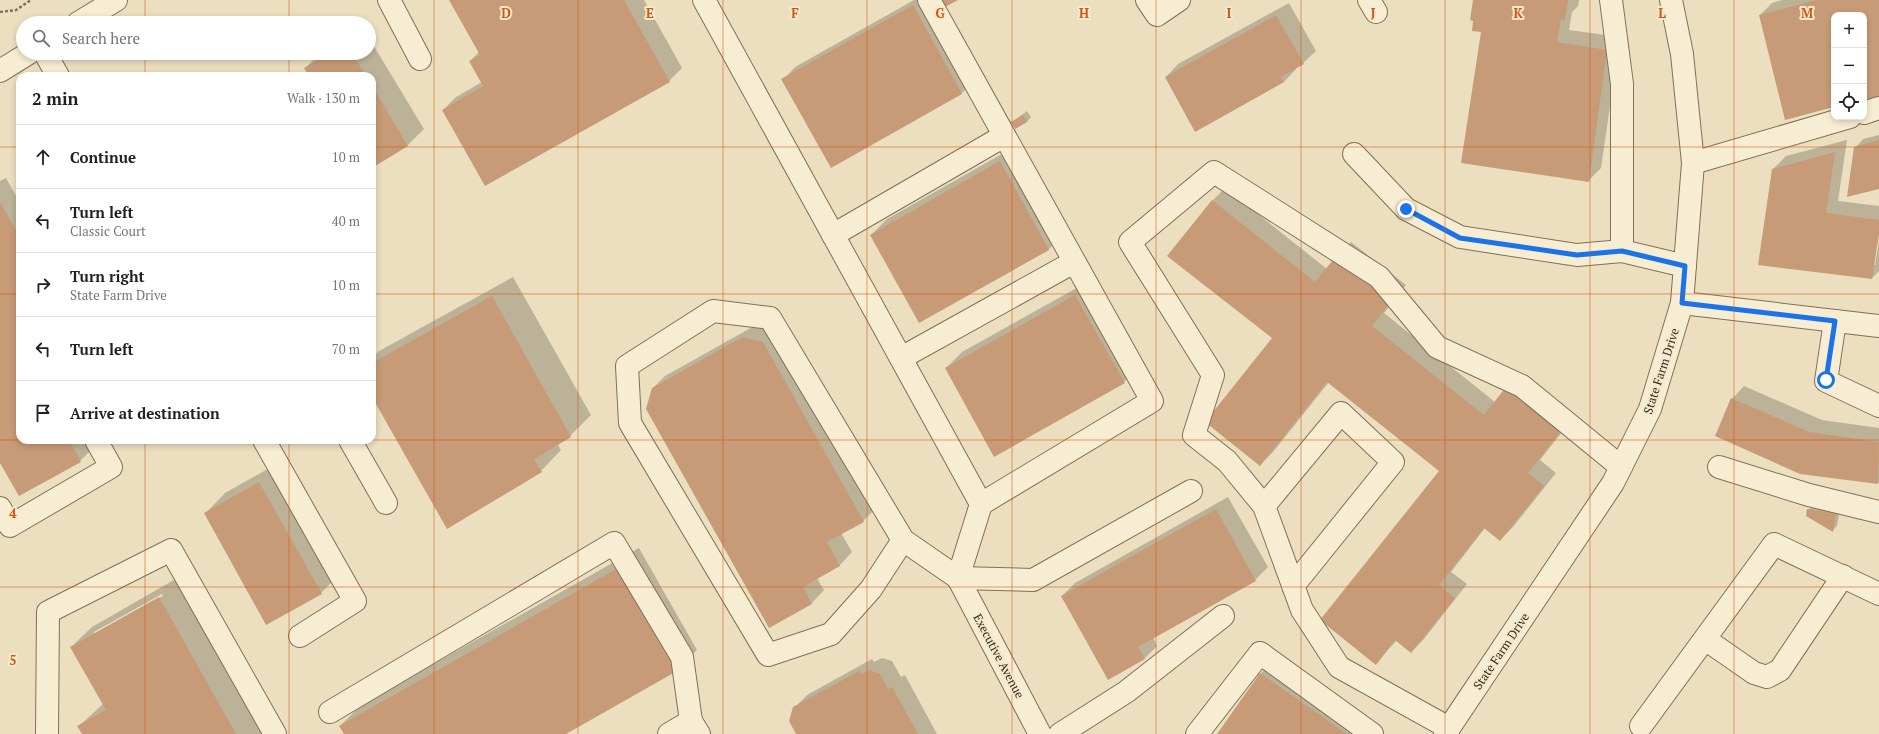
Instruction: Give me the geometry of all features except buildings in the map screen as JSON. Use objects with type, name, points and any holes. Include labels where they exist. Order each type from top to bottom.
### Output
[{"type":"street","points":[[90,16],[116,0]]},
{"type":"street","points":[[389,0],[420,59]]},
{"type":"street","points":[[704,0],[981,504]]},
{"type":"street","points":[[929,0],[1152,401],[981,504],[958,578]]},
{"type":"street","points":[[1147,0],[1157,15],[1179,0]]},
{"type":"street","points":[[1611,0],[1622,84],[1622,251]]},
{"type":"street","name":"State Farm Drive","points":[[1447,731],[1613,483],[1650,409],[1682,303],[1693,163],[1682,54],[1671,0]]},
{"type":"street","points":[[0,71],[18,60]]},
{"type":"street","points":[[49,60],[56,72]]},
{"type":"street","points":[[1867,112],[1879,108]]},
{"type":"street","points":[[1693,163],[1840,120]]},
{"type":"street","points":[[833,235],[1004,136]]},
{"type":"street","points":[[1354,154],[1406,209],[1460,238],[1577,255],[1622,251],[1685,266]]},
{"type":"street","points":[[1447,731],[1339,667],[1302,610],[1264,506],[1227,461],[1194,435],[1213,374],[1130,242],[1214,172],[1379,277],[1437,347],[1522,386],[1621,467]]},
{"type":"street","points":[[901,358],[1074,262]]},
{"type":"street","points":[[1682,303],[1879,326]]},
{"type":"street","points":[[903,540],[871,589],[831,634],[768,655],[630,423],[627,366],[713,311],[770,318],[903,540],[958,578],[1033,580],[1191,491]]},
{"type":"street","points":[[1835,321],[1826,380],[1879,406]]},
{"type":"street","points":[[1264,506],[1341,413],[1394,462],[1293,586]]},
{"type":"street","points":[[0,508],[10,526],[111,467],[98,444]]},
{"type":"street","points":[[266,444],[355,602],[300,636]]},
{"type":"street","points":[[352,444],[386,503]]},
{"type":"street","points":[[1720,467],[1809,495],[1879,512]]},
{"type":"street","points":[[330,712],[614,543],[682,657],[695,728],[669,734]]},
{"type":"street","points":[[1641,726],[1774,544],[1879,594]]},
{"type":"street","points":[[47,734],[48,612],[170,550],[275,734]]},
{"type":"street","points":[[1705,639],[1754,673],[1767,677],[1780,670],[1842,576]]},
{"type":"street","name":"Executive Avenue","points":[[958,578],[1040,734]]},
{"type":"street","points":[[1060,734],[1126,692],[1223,616]]},
{"type":"street","points":[[1197,734],[1260,653],[1372,734]]},
{"type":"path","points":[[0,12],[16,10],[31,0]]},
{"type":"route","points":[[1406,209],[1460,238],[1577,255],[1622,251],[1685,266],[1682,303],[1835,321],[1826,380]]}]
